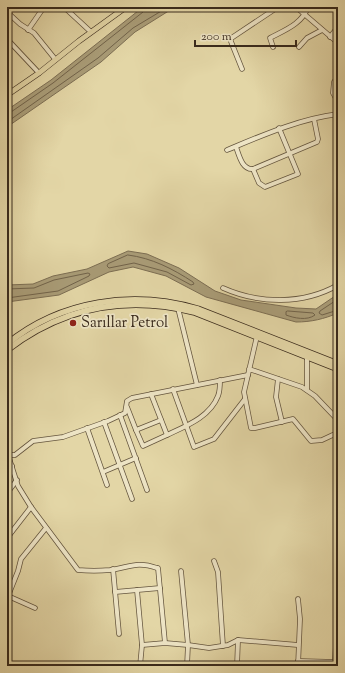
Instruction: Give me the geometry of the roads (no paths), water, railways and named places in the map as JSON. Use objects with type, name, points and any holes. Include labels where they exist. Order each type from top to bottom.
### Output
[{"type":"highway","points":[[7,344],[35,324],[69,310],[103,301],[148,300],[181,304],[198,309],[338,364]]},
{"type":"highway","points":[[7,350],[27,335],[46,324],[82,311],[110,305],[152,305],[178,308],[211,318],[338,369]]},
{"type":"main road","points":[[7,95],[126,7]]},
{"type":"street","points":[[28,30],[44,7]]},
{"type":"street","points":[[64,7],[91,32]]},
{"type":"street","points":[[116,7],[121,11]]},
{"type":"street","points":[[242,69],[230,40],[278,7]]},
{"type":"street","points":[[296,7],[338,43]]},
{"type":"street","points":[[273,46],[270,38],[290,28],[299,21],[305,15],[308,7]]},
{"type":"street","points":[[7,12],[20,24],[34,33],[55,59]]},
{"type":"street","points":[[330,37],[338,27]]},
{"type":"street","points":[[299,47],[307,38],[322,30]]},
{"type":"street","points":[[7,38],[38,73]]},
{"type":"street","points":[[338,78],[334,82],[333,92],[338,102]]},
{"type":"street","points":[[227,150],[280,128],[338,114]]},
{"type":"street","points":[[236,147],[245,167],[253,170],[318,140],[314,119]]},
{"type":"street","points":[[253,170],[259,184],[265,187],[298,174],[280,128]]},
{"type":"street","points":[[223,288],[236,294],[253,298],[285,300],[321,294],[338,285]]},
{"type":"street","points":[[178,308],[197,385]]},
{"type":"street","points":[[249,370],[302,387],[307,390],[315,396],[336,418],[336,433],[322,440],[311,441],[293,419],[251,428],[244,392],[256,336]]},
{"type":"street","points":[[307,357],[307,390]]},
{"type":"street","points":[[220,380],[219,394],[212,406],[194,422],[143,446],[127,407],[127,401],[132,398],[220,380],[248,375]]},
{"type":"street","points":[[278,379],[276,397],[282,422]]},
{"type":"street","points":[[173,390],[194,447],[214,439],[245,399]]},
{"type":"street","points":[[151,394],[167,435]]},
{"type":"street","points":[[127,407],[124,413],[104,422],[63,437],[33,441],[15,455],[7,455],[16,480],[31,507],[78,570],[86,571],[113,569],[138,564],[147,564],[158,568],[165,643]]},
{"type":"street","points":[[120,415],[147,490]]},
{"type":"street","points":[[136,430],[161,420]]},
{"type":"street","points":[[104,422],[132,499]]},
{"type":"street","points":[[87,428],[107,485]]},
{"type":"street","points":[[103,472],[136,458]]},
{"type":"street","points":[[7,473],[12,466]]},
{"type":"street","points":[[7,493],[16,480]]},
{"type":"street","points":[[7,538],[31,507]]},
{"type":"street","points":[[7,527],[12,531]]},
{"type":"street","points":[[7,604],[8,596],[21,559],[46,528]]},
{"type":"street","points":[[214,562],[218,572],[223,646]]},
{"type":"street","points":[[113,569],[119,634]]},
{"type":"street","points":[[181,571],[188,645],[187,666]]},
{"type":"street","points":[[115,592],[160,588]]},
{"type":"street","points":[[137,590],[142,645],[140,666]]},
{"type":"street","points":[[8,596],[35,608]]},
{"type":"street","points":[[298,600],[300,619],[298,664],[335,662],[338,606]]},
{"type":"street","points":[[7,634],[9,635],[7,638]]},
{"type":"street","points":[[237,666],[238,640]]},
{"type":"street","points":[[142,645],[165,643],[209,648],[223,646],[238,640],[298,645]]},
{"type":"water","points":[[143,7],[175,7],[135,32],[101,62],[7,127],[7,110],[51,80]]},
{"type":"water","points":[[128,251],[147,254],[179,268],[215,291],[241,300],[296,308],[316,309],[338,294],[338,313],[317,320],[296,322],[206,297],[166,276],[133,267],[109,272],[59,295],[7,302],[7,285],[33,284],[53,276],[87,269]]},
{"type":"place","name":"Sarıllar Petrol","points":[[73,323]]}]
